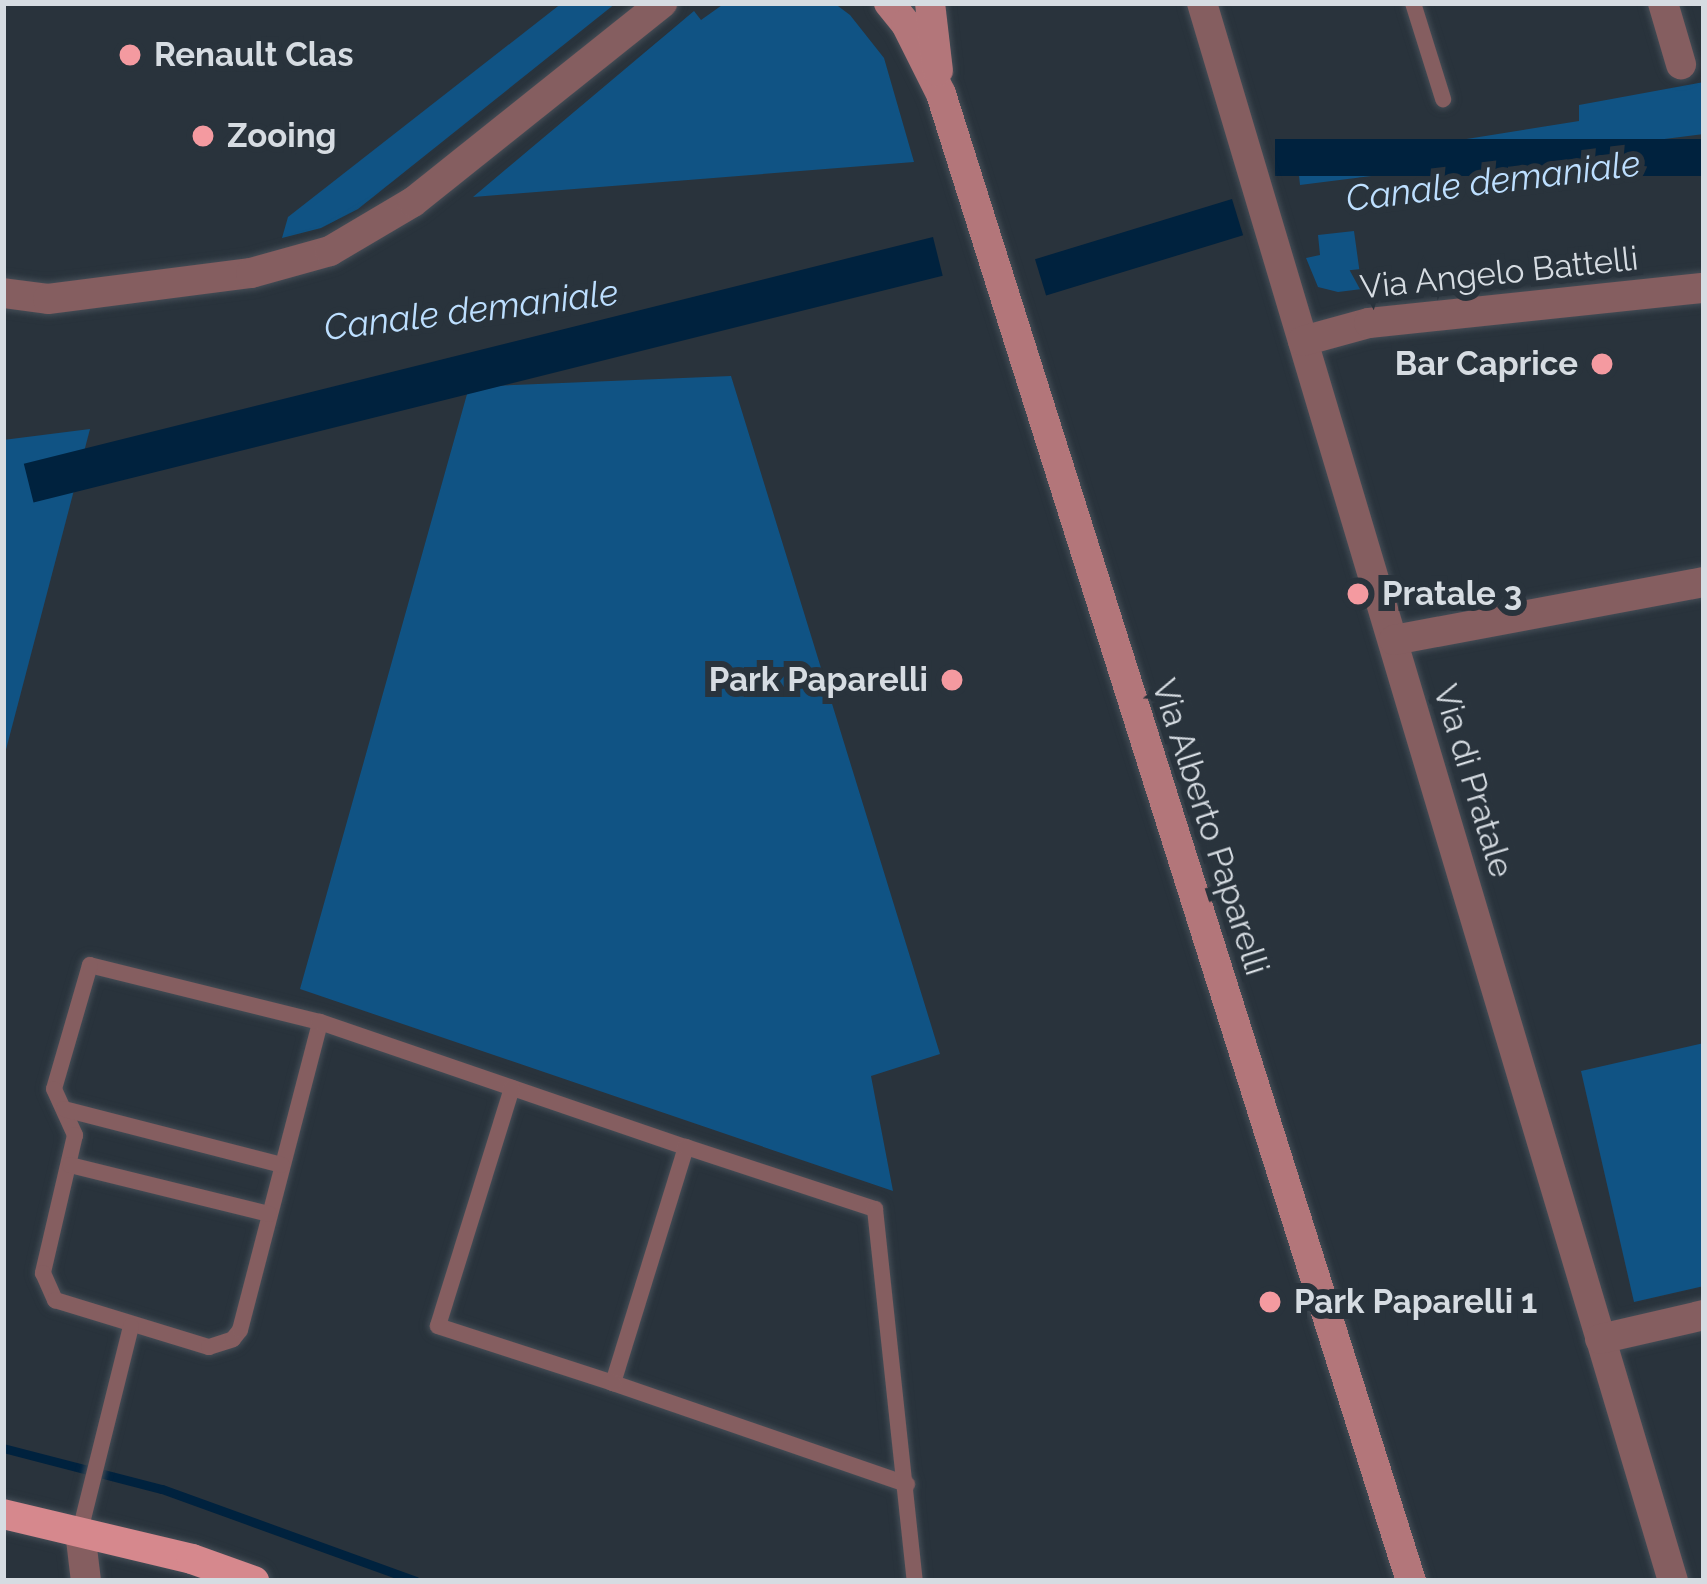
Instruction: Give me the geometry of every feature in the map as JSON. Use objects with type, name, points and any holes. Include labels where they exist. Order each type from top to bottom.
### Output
[{"type":"main road","name":"Via Alberto Paparelli","points":[[890,3],[906,24],[941,94],[1411,1581]]},
{"type":"main road","name":"Via Alberto Paparelli","points":[[931,3],[941,94]]},
{"type":"main road","points":[[3,1514],[254,1581]]},
{"type":"street","points":[[3,293],[48,299],[274,269],[352,241],[413,202],[662,3]]},
{"type":"street","name":"Via di Pratale","points":[[1202,3],[1673,1581]]},
{"type":"street","points":[[1663,3],[1682,64]]},
{"type":"street","name":"Via Angelo Battelli","points":[[1303,341],[1369,323],[1704,288]]},
{"type":"street","points":[[3,319],[48,299]]},
{"type":"street","points":[[1394,640],[1704,582]]},
{"type":"street","points":[[1600,1340],[1704,1315]]},
{"type":"street","points":[[80,1531],[86,1581]]},
{"type":"lane","points":[[1413,3],[1443,100]]},
{"type":"lane","points":[[320,1022],[233,1339],[209,1347],[131,1326],[70,1309],[47,1288],[44,1273],[76,1135],[54,1089],[90,965],[320,1022],[875,1209],[915,1581]]},
{"type":"lane","points":[[512,1088],[438,1326],[907,1484]]},
{"type":"lane","points":[[64,1109],[282,1165]]},
{"type":"lane","points":[[613,1383],[686,1147]]},
{"type":"lane","points":[[70,1165],[268,1214]]},
{"type":"lane","points":[[80,1531],[131,1326]]},
{"type":"shaded area","points":[[562,3],[616,3],[358,209],[321,228],[282,238],[288,217]]},
{"type":"shaded area","points":[[725,3],[834,3],[850,15],[884,58],[914,162],[473,197],[694,11],[701,20]]},
{"type":"shaded area","points":[[1704,82],[1704,134],[1300,185],[1298,166],[1579,121],[1579,105]]},
{"type":"shaded area","points":[[1354,231],[1362,289],[1338,292],[1318,287],[1306,258],[1320,255],[1318,235]]},
{"type":"shaded area","points":[[731,376],[940,1054],[871,1076],[893,1191],[300,989],[469,387]]},
{"type":"shaded area","points":[[90,429],[3,761],[3,440]]},
{"type":"shaded area","points":[[1704,1043],[1704,1286],[1634,1302],[1581,1071]]},
{"type":"water","points":[[1275,139],[1704,139],[1704,176],[1275,176]]},
{"type":"water","points":[[1232,199],[1243,235],[1046,296],[1035,259]]},
{"type":"water","points":[[933,237],[943,276],[34,502],[24,464]]},
{"type":"waterway","points":[[3,1448],[162,1489],[416,1581]]},
{"type":"place","name":"Renault Clas","points":[[130,55]]},
{"type":"place","name":"Zooing","points":[[203,136]]},
{"type":"place","name":"Bar Caprice","points":[[1602,364]]},
{"type":"place","name":"Pratale 3","points":[[1358,594]]},
{"type":"place","name":"Park Paparelli","points":[[952,680]]},
{"type":"place","name":"Park Paparelli 1","points":[[1270,1302]]},
{"type":"water label","name":"Canale demaniale","points":[[1493,181]]},
{"type":"water label","name":"Canale demaniale","points":[[471,310]]}]
